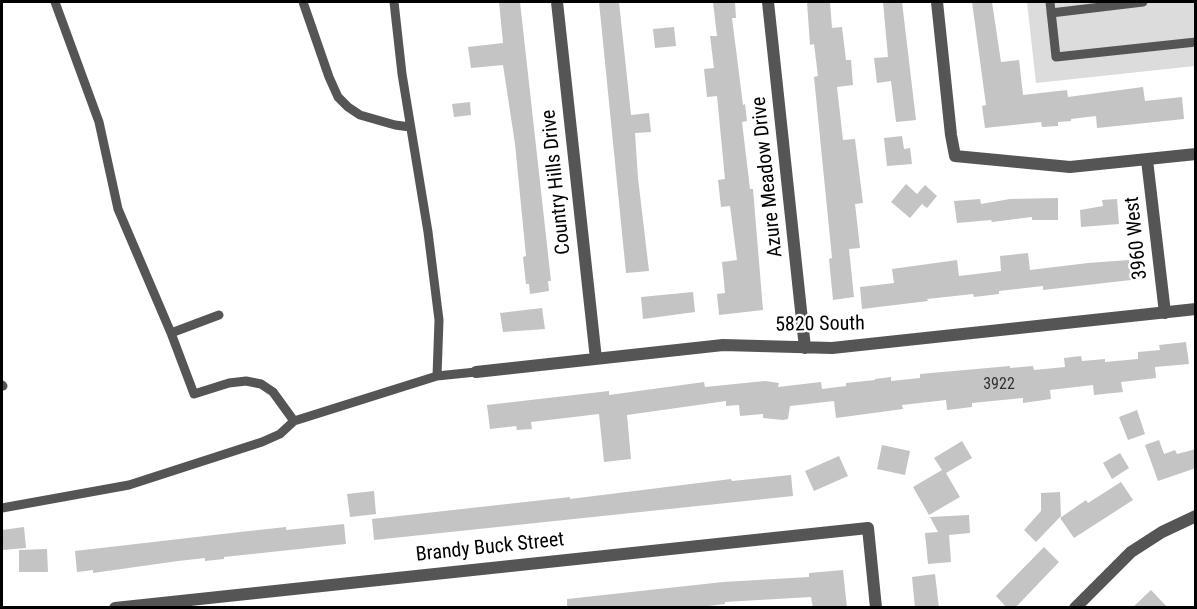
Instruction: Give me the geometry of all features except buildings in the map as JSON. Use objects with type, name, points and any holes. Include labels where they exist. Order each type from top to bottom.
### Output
[{"type":"street","name":"Country Hills Drive","points":[[557,2],[596,359]]},
{"type":"street","name":"Azure Meadow Drive","points":[[768,2],[806,348]]},
{"type":"street","points":[[937,2],[955,156],[1070,167],[1196,154]]},
{"type":"street","name":"3960 West","points":[[1147,160],[1165,313]]},
{"type":"street","name":"5820 South","points":[[476,372],[723,345],[832,348],[1196,309]]},
{"type":"street","points":[[1075,608],[1131,552],[1162,532],[1196,516]]},
{"type":"street","name":"Brandy Buck Street","points":[[115,608],[868,528],[876,608]]},
{"type":"lane","points":[[55,2],[99,122],[118,209],[171,333],[194,394],[229,383],[246,381],[261,384],[273,392],[294,422]]},
{"type":"lane","points":[[303,2],[338,98],[360,115],[410,127]]},
{"type":"lane","points":[[394,2],[439,320],[437,376]]},
{"type":"lane","points":[[1050,2],[1056,57],[1196,42]]},
{"type":"lane","points":[[1051,13],[1143,2]]},
{"type":"lane","points":[[171,333],[219,315]]},
{"type":"lane","points":[[2,508],[129,485],[262,442],[280,434],[294,422],[437,376],[476,372]]},
{"type":"shaded area","points":[[1027,2],[1195,2],[1195,66],[1036,83]]}]
